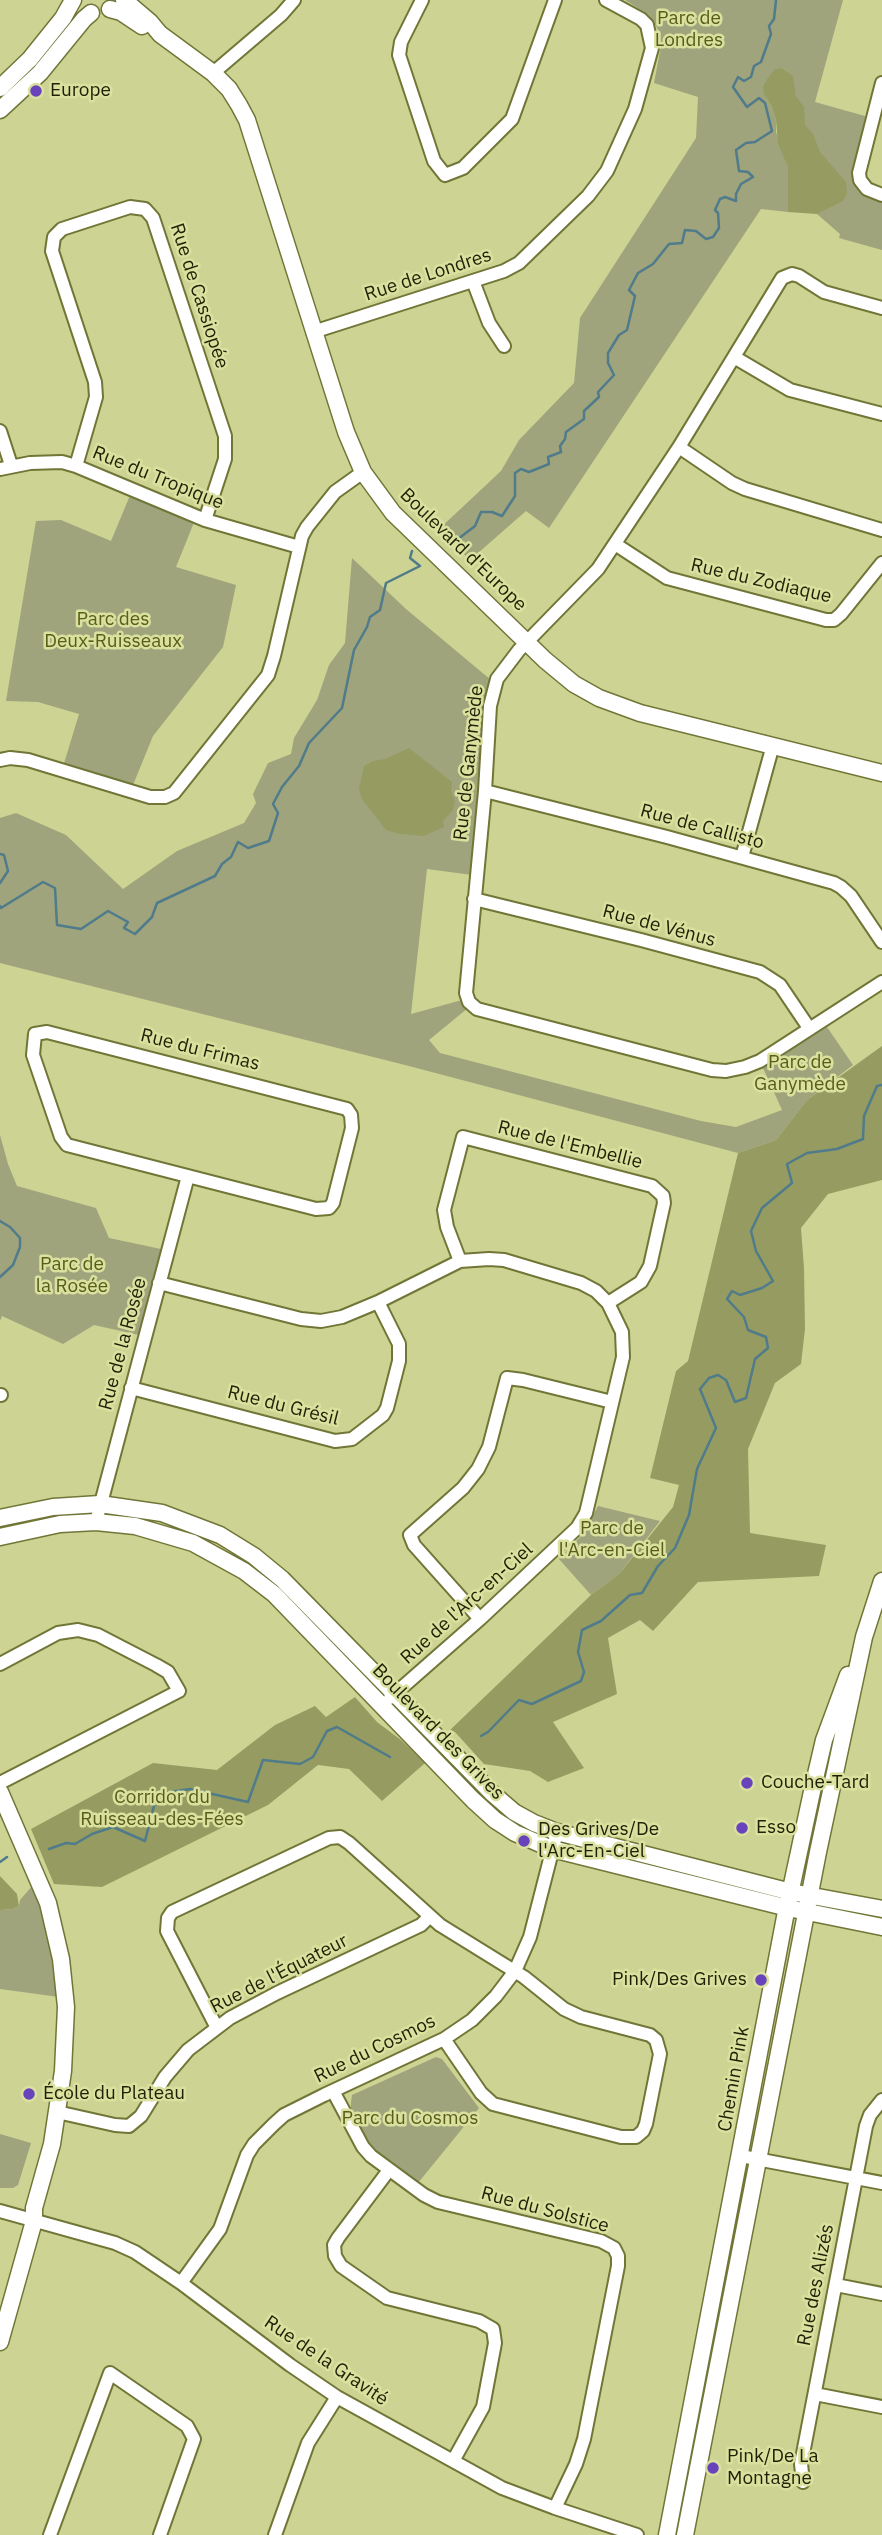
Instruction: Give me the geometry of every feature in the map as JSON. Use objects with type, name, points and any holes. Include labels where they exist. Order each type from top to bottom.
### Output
[{"type":"street","points":[[0,89],[30,59],[74,0],[84,10],[98,14],[114,5]]},
{"type":"street","name":"Boulevard d'Europe","points":[[124,0],[160,34],[213,73],[235,97],[247,121],[346,432],[363,472],[383,503],[574,684],[612,704],[882,773]]},
{"type":"street","points":[[213,73],[281,15],[294,0]]},
{"type":"street","points":[[422,0],[401,42],[399,55],[434,161],[445,175],[463,168],[512,119],[555,0]]},
{"type":"street","name":"Rue de Londres","points":[[313,332],[504,271],[519,262],[589,196],[602,179],[638,101],[652,40],[647,25],[641,19],[606,0]]},
{"type":"street","name":"Boulevard d'Europe","points":[[114,5],[143,27],[160,34]]},
{"type":"street","points":[[0,110],[40,73],[91,13]]},
{"type":"street","points":[[882,83],[859,173],[860,180],[867,189],[882,195]]},
{"type":"street","name":"Rue de Cassiopée","points":[[76,466],[96,397],[95,382],[52,251],[54,237],[57,231],[62,229],[130,208],[145,209],[153,218],[225,436],[225,459],[205,520]]},
{"type":"street","name":"Rue de Ganymède","points":[[882,308],[824,292],[799,276],[786,275],[777,284],[679,447],[615,544],[590,578],[502,671],[493,688],[466,993],[469,1002],[477,1009],[720,1071],[752,1065],[882,982]]},
{"type":"street","points":[[473,281],[489,323],[504,345]]},
{"type":"street","points":[[734,357],[790,390],[882,414]]},
{"type":"street","points":[[0,431],[5,467]]},
{"type":"street","points":[[679,447],[732,484],[882,530]]},
{"type":"street","name":"Rue du Tropique","points":[[5,467],[53,461],[76,466],[205,520],[299,547]]},
{"type":"street","points":[[0,760],[28,760],[150,797],[165,797],[174,793],[268,674],[299,547],[307,527],[327,499],[363,472]]},
{"type":"street","name":"Rue du Zodiaque","points":[[615,544],[667,578],[826,620],[834,620],[841,614],[882,563]]},
{"type":"street","points":[[743,857],[773,745]]},
{"type":"street","name":"Rue de Callisto","points":[[485,791],[743,857],[841,887],[851,896],[882,942]]},
{"type":"street","name":"Rue de Vénus","points":[[474,899],[641,940],[768,976],[785,990],[809,1028]]},
{"type":"street","name":"Rue du Frimas","points":[[36,1034],[59,1034],[313,1098],[339,1105],[351,1115],[349,1141],[336,1194],[329,1208],[316,1209],[188,1176],[72,1147],[63,1141],[33,1055],[36,1034]]},
{"type":"street","name":"Rue de l'Embellie","points":[[460,1261],[447,1227],[444,1210],[463,1137],[652,1186],[663,1196],[664,1210],[646,1275],[641,1282],[608,1303]]},
{"type":"street","name":"Rue de la Rosée","points":[[96,1522],[188,1176]]},
{"type":"street","name":"Rue de l'Arc-en-Ciel","points":[[159,1283],[313,1321],[332,1320],[378,1302],[460,1261],[504,1261],[581,1283],[596,1291],[608,1303],[622,1332],[623,1357],[586,1513],[577,1528],[480,1619],[382,1705]]},
{"type":"street","name":"Rue du Grésil","points":[[131,1388],[335,1441],[352,1439],[383,1415],[399,1361],[399,1343],[378,1302]]},
{"type":"street","points":[[480,1619],[414,1545],[411,1535],[463,1488],[478,1469],[489,1447],[506,1378],[611,1402]]},
{"type":"street","name":"Boulevard des Grives","points":[[0,1518],[53,1507],[100,1504],[162,1513],[220,1535],[254,1556],[306,1601],[394,1694],[514,1812],[557,1832],[790,1900],[806,1912],[882,1927]]},
{"type":"street","name":"Boulevard des Grives","points":[[0,1537],[60,1524],[96,1522],[135,1526],[173,1536],[215,1554],[244,1571],[274,1594],[473,1800],[495,1820],[533,1843],[790,1900],[809,1895],[882,1909]]},
{"type":"street","name":"Chemin Pink","points":[[667,2535],[790,1900],[824,1740],[864,1637],[882,1581]]},
{"type":"street","points":[[0,1664],[58,1633],[78,1630],[98,1635],[168,1672],[179,1691],[0,1783]]},
{"type":"street","name":"Chemin Pink","points":[[685,2535],[809,1895],[864,1637]]},
{"type":"street","points":[[0,1792],[37,1874],[53,1921],[61,1959],[66,2007],[74,2028],[73,2064],[43,2210],[34,2221],[0,2342]]},
{"type":"street","name":"Rue du Cosmos","points":[[181,2283],[220,2229],[240,2169],[254,2144],[284,2115],[444,2039],[484,2009],[515,1970],[534,1925],[557,1832]]},
{"type":"street","points":[[217,2028],[167,1931],[168,1918],[172,1912],[335,1837],[349,1843],[429,1917],[515,1970],[574,2014],[642,2033],[656,2040],[660,2054],[643,2131],[636,2137],[621,2137],[493,2104],[481,2093],[444,2039]]},
{"type":"street","name":"Rue de l'Équateur","points":[[62,2112],[115,2126],[129,2126],[141,2116],[160,2084],[181,2057],[201,2038],[230,2018],[277,1993],[421,1925],[429,1917]]},
{"type":"street","name":"Rue du Solstice","points":[[333,2091],[363,2147],[424,2195],[438,2202],[601,2241],[614,2248],[618,2256],[618,2266],[584,2439],[576,2464],[555,2508]]},
{"type":"street","name":"Rue des Alizés","points":[[803,2482],[801,2463],[866,2126],[875,2106],[882,2099]]},
{"type":"street","points":[[741,2156],[882,2183]]},
{"type":"street","points":[[389,2170],[338,2238],[334,2245],[335,2256],[341,2266],[387,2298],[479,2321],[492,2329],[495,2343],[483,2407],[453,2462]]},
{"type":"street","name":"Rue de la Gravité","points":[[0,2211],[115,2243],[152,2262],[337,2397],[453,2462],[502,2488],[637,2535]]},
{"type":"street","points":[[836,2285],[882,2294]]},
{"type":"street","points":[[50,2535],[110,2373],[187,2426],[194,2439],[160,2535]]},
{"type":"street","points":[[815,2394],[882,2407]]},
{"type":"street","points":[[275,2535],[308,2443],[337,2397]]},
{"type":"green space","name":"Parc de Londres","points":[[625,0],[843,0],[815,102],[872,118],[859,173],[882,195],[882,250],[839,238],[840,234],[817,214],[793,208],[796,96],[792,76],[782,68],[764,95],[776,120],[776,132],[788,167],[788,212],[761,209],[549,528],[526,511],[470,560],[438,530],[501,471],[519,440],[574,383],[580,318],[696,138],[698,97],[654,83],[661,46],[659,31],[649,15]]},
{"type":"green space","points":[[782,68],[793,76],[796,96],[804,107],[805,125],[813,134],[820,152],[846,182],[847,194],[843,201],[817,214],[788,212],[788,167],[778,144],[776,120],[764,95],[763,86],[775,69]]},
{"type":"green space","name":"Parc des Deux-Ruisseaux","points":[[131,493],[195,520],[176,567],[236,585],[223,647],[153,736],[131,790],[62,770],[79,714],[38,702],[6,701],[36,521],[61,520],[111,541]]},
{"type":"green space","name":"Parc de Ganymède","points":[[352,558],[406,609],[491,680],[472,875],[427,869],[411,1014],[462,1000],[468,1008],[429,1040],[440,1053],[701,1121],[736,1127],[782,1110],[763,1068],[827,1027],[853,1065],[807,1100],[776,1140],[738,1153],[409,1066],[0,963],[0,818],[16,813],[66,835],[123,889],[177,851],[244,823],[256,803],[253,794],[268,763],[291,754],[294,738],[317,700],[329,665],[345,643]]},
{"type":"green space","points":[[409,748],[452,782],[451,790],[455,801],[453,810],[443,821],[444,827],[424,836],[386,830],[362,799],[359,789],[364,766]]},
{"type":"green space","points":[[882,1046],[882,1180],[828,1194],[801,1228],[805,1329],[801,1364],[775,1383],[748,1449],[750,1533],[826,1545],[819,1576],[698,1582],[653,1631],[640,1620],[608,1638],[617,1694],[553,1722],[584,1768],[548,1782],[530,1771],[484,1764],[455,1732],[450,1730],[591,1595],[620,1573],[673,1507],[679,1485],[650,1478],[676,1371],[688,1361],[738,1153],[776,1140],[807,1100]]},
{"type":"green space","name":"Parc de la Rosée","points":[[0,1135],[17,1186],[96,1208],[109,1238],[161,1249],[139,1335],[94,1325],[63,1344],[2,1316],[0,1321]]},
{"type":"green space","name":"Parc de l'Arc-en-Ciel","points":[[598,1506],[660,1521],[620,1573],[591,1595],[559,1559],[582,1535]]},
{"type":"green space","name":"Corridor du Ruisseau-des-Fées","points":[[355,1697],[377,1722],[425,1763],[382,1801],[349,1769],[318,1765],[268,1805],[102,1887],[54,1884],[31,1829],[153,1763],[217,1770],[275,1725],[315,1706],[326,1717]]},
{"type":"green space","points":[[0,1876],[17,1894],[19,1906],[0,1910]]},
{"type":"green space","points":[[33,1885],[52,1940],[59,1997],[0,1989],[0,1910],[19,1906],[20,1900]]},
{"type":"green space","name":"Parc du Cosmos","points":[[436,2057],[442,2059],[479,2108],[418,2183],[368,2144],[351,2108],[352,2095]]},
{"type":"green space","points":[[0,2134],[31,2143],[18,2185],[13,2188],[0,2188]]},
{"type":"waterway","points":[[451,532],[458,539],[475,526],[481,512],[502,516],[515,496],[515,473],[521,469],[529,472],[549,464],[548,457],[561,452],[560,446],[566,432],[584,419],[584,411],[599,397],[598,392],[614,375],[608,363],[608,353],[619,335],[627,330],[635,296],[629,290],[638,273],[653,264],[669,244],[682,243],[685,230],[696,231],[706,239],[713,237],[719,228],[718,213],[715,210],[720,199],[725,197],[736,201],[741,184],[753,177],[748,172],[739,171],[736,150],[772,131],[765,103],[759,98],[747,107],[733,87],[738,77],[744,81],[751,77],[754,66],[761,62],[771,34],[769,26],[774,19],[776,0]]},
{"type":"waterway","points":[[0,906],[1,908],[43,882],[55,888],[57,925],[81,929],[108,911],[128,922],[124,928],[135,934],[152,917],[157,903],[215,876],[222,864],[231,857],[238,842],[248,848],[269,841],[278,813],[273,804],[282,787],[299,766],[309,743],[342,708],[354,650],[370,617],[380,610],[386,583],[420,566],[410,558],[412,551]]},
{"type":"waterway","points":[[0,854],[4,855],[8,871],[0,883]]},
{"type":"waterway","points":[[481,1736],[519,1700],[532,1704],[581,1681],[584,1672],[578,1652],[582,1630],[601,1621],[630,1595],[642,1593],[658,1566],[675,1548],[689,1515],[697,1469],[716,1428],[700,1389],[709,1378],[718,1375],[726,1380],[735,1402],[746,1398],[755,1359],[768,1348],[766,1337],[748,1330],[744,1317],[727,1299],[732,1291],[740,1295],[762,1288],[773,1281],[756,1251],[751,1231],[762,1208],[792,1183],[787,1164],[807,1153],[837,1149],[863,1139],[864,1116],[877,1086],[882,1085]]},
{"type":"waterway","points":[[0,1221],[20,1238],[20,1247],[13,1265],[0,1277]]},
{"type":"waterway","points":[[49,1849],[66,1843],[75,1844],[92,1834],[113,1827],[145,1841],[157,1794],[190,1789],[248,1802],[263,1760],[300,1764],[313,1757],[327,1731],[337,1727],[390,1757]]},
{"type":"waterway","points":[[0,1862],[7,1857]]},
{"type":"place","name":"Europe","points":[[36,91]]},
{"type":"place","name":"Couche-Tard","points":[[747,1783]]},
{"type":"place","name":"Esso","points":[[742,1828]]},
{"type":"place","name":"Des Grives/De l'Arc-En-Ciel","points":[[524,1841]]},
{"type":"place","name":"Pink/Des Grives","points":[[761,1980]]},
{"type":"place","name":"École du Plateau","points":[[29,2094]]},
{"type":"place","name":"Pink/De La Montagne","points":[[713,2468]]}]
